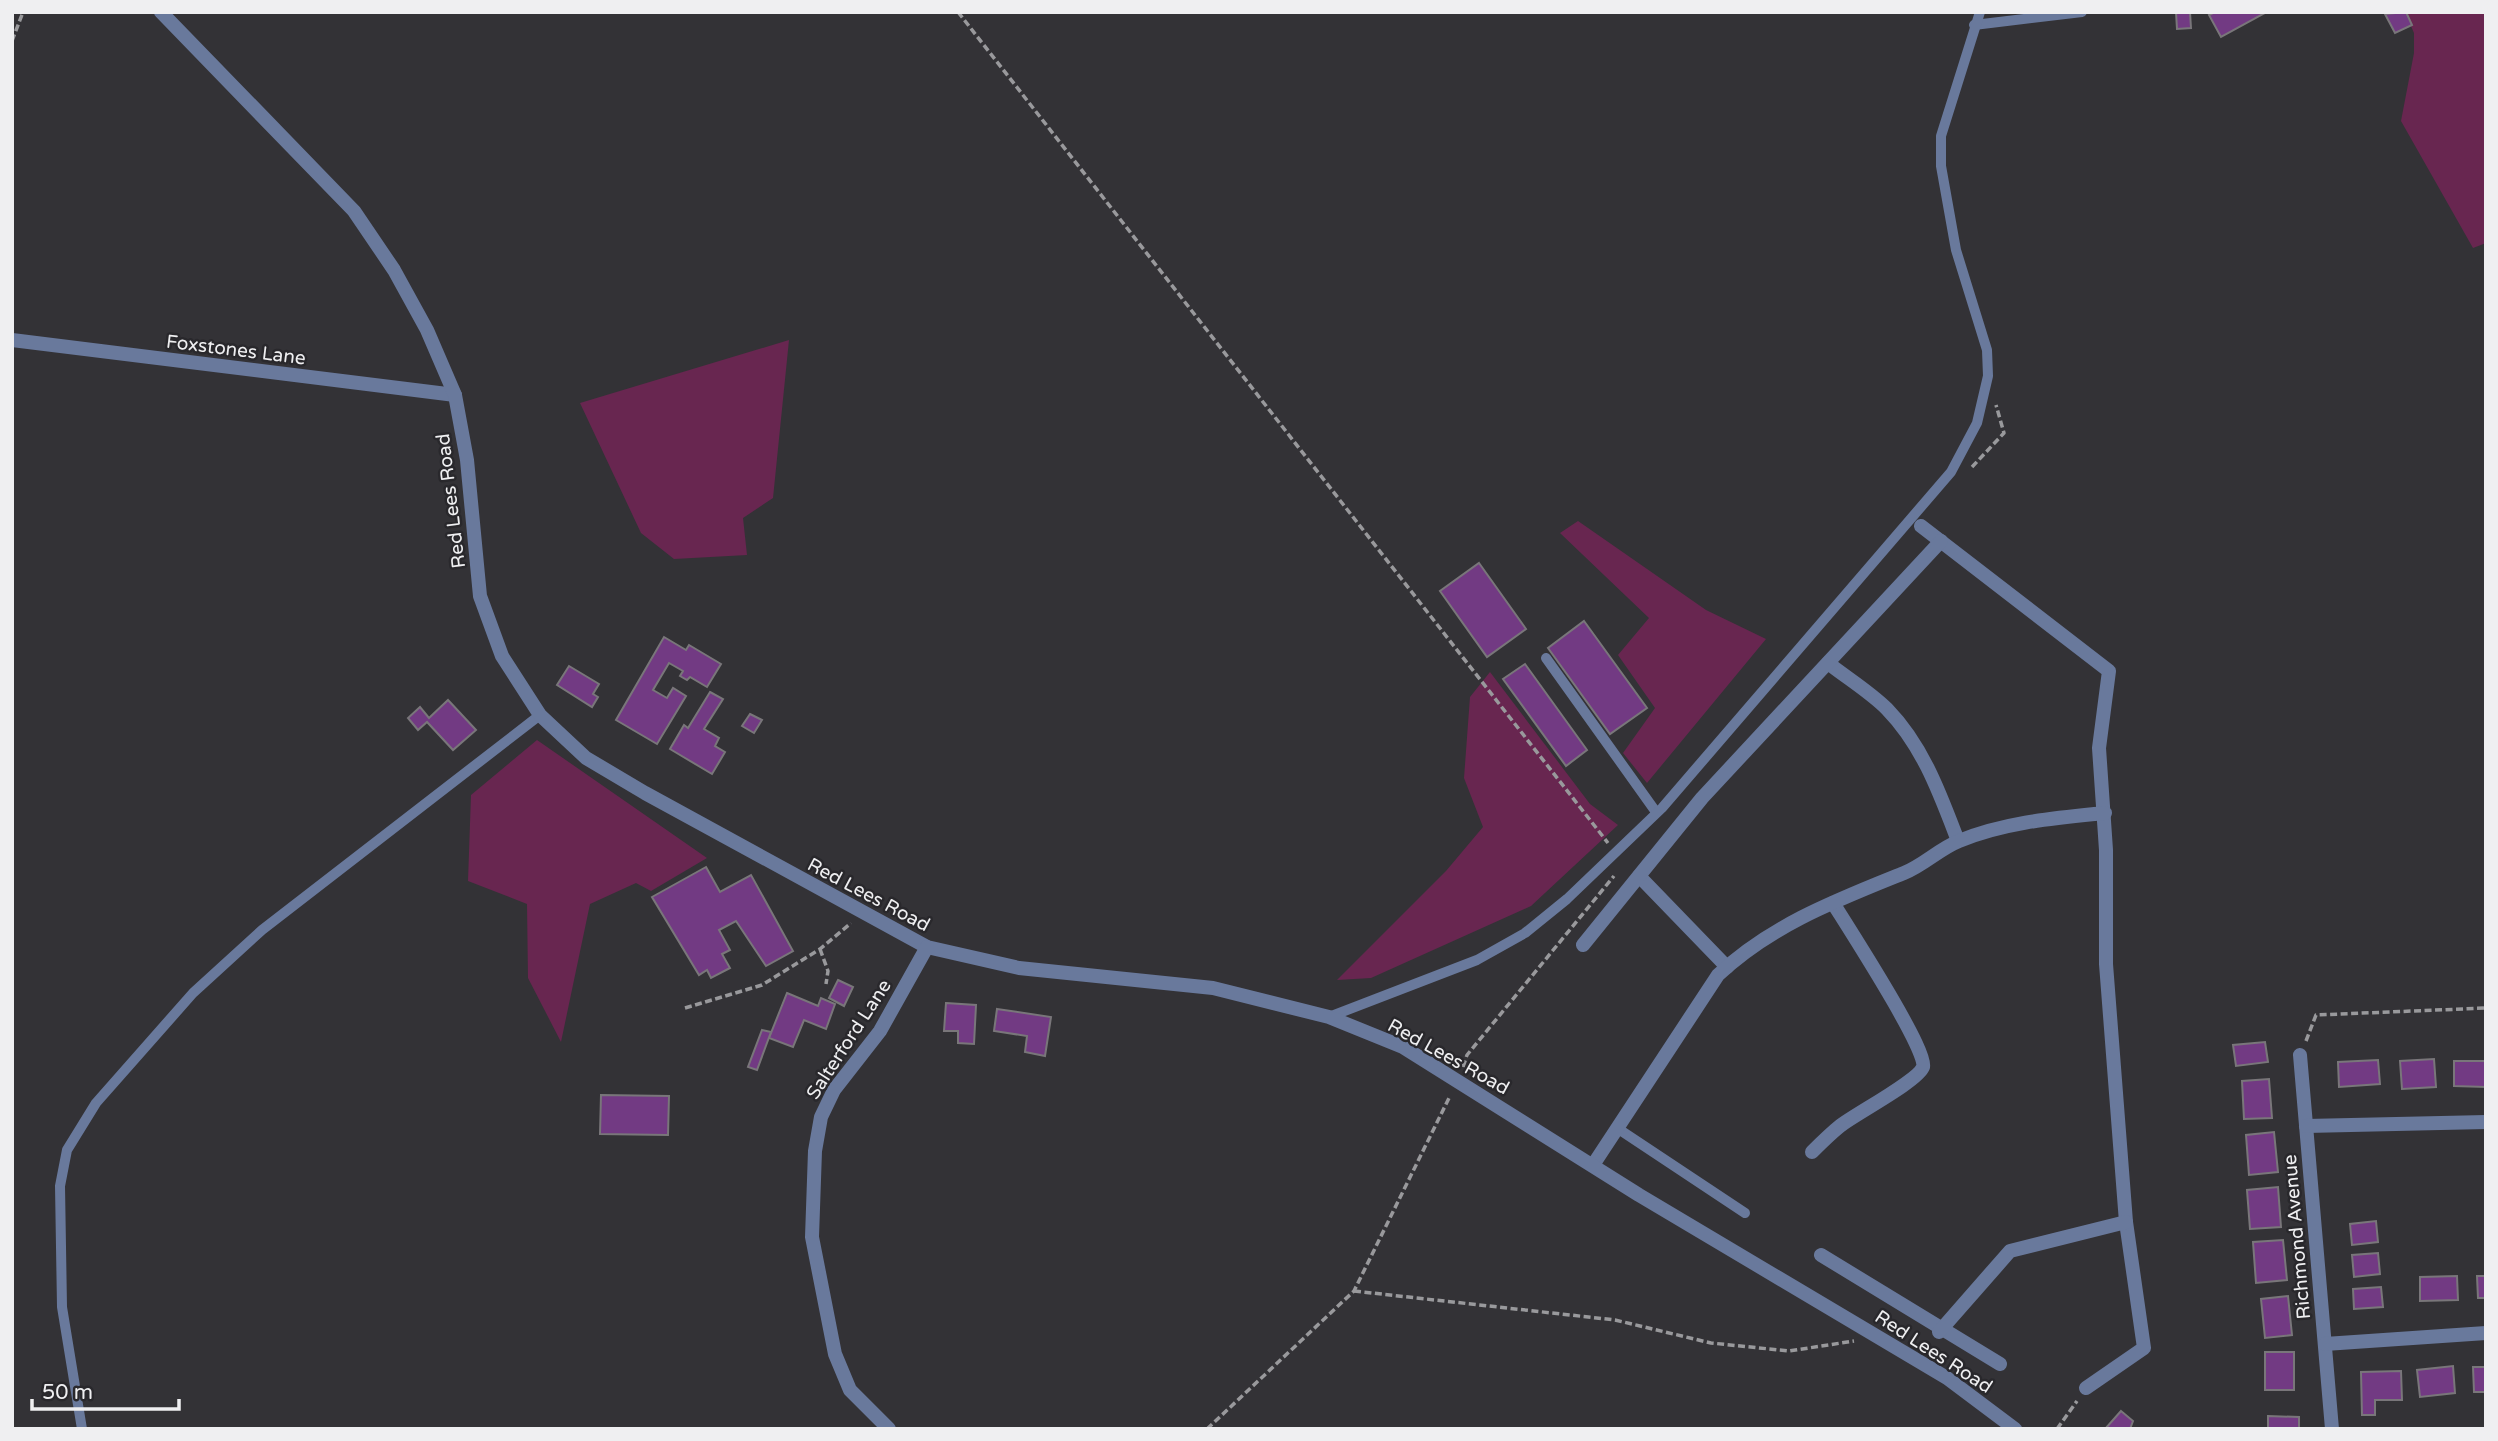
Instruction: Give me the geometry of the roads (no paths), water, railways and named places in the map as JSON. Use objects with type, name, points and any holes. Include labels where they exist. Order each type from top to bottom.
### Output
[{"type":"street","name":"Red Lees Road","points":[[160,12],[354,211],[394,270],[427,330],[455,395],[467,460],[480,596],[502,656],[540,715],[586,758],[927,947],[1019,968],[1213,988],[1329,1017],[1403,1047],[1947,1378],[2015,1429]]},
{"type":"street","name":"Foxstones Lane","points":[[12,340],[455,395]]},
{"type":"street","points":[[1921,526],[2109,671],[2099,748],[2105,813],[2106,964],[2126,1222],[2144,1348],[2086,1388]]},
{"type":"street","points":[[1583,945],[1702,798],[1941,541]]},
{"type":"street","points":[[1828,663],[1886,709],[1909,736],[1926,763],[1958,841]]},
{"type":"street","points":[[1593,1165],[1727,967],[1740,955],[1798,918],[1916,868],[1958,841],[2031,820],[2105,813]]},
{"type":"street","points":[[1639,876],[1727,967]]},
{"type":"street","points":[[1812,1152],[1839,1126],[1913,1078],[1924,1066],[1924,1058],[1900,1012],[1833,903]]},
{"type":"street","name":"Salterford Lane","points":[[889,1429],[850,1390],[835,1354],[812,1237],[816,1150],[821,1117],[835,1090],[880,1031],[927,947]]},
{"type":"street","name":"Richmond Avenue","points":[[2300,1055],[2332,1429]]},
{"type":"street","name":"Richmond Avenue","points":[[2306,1126],[2486,1122]]},
{"type":"street","points":[[1940,1330],[2010,1251],[2126,1222]]},
{"type":"street","points":[[1821,1255],[1940,1330],[2000,1364]]},
{"type":"street","name":"Richmond Avenue","points":[[2325,1344],[2486,1333]]},
{"type":"lane","points":[[1329,1017],[1477,960],[1525,933],[1567,899],[1656,812],[1951,472],[1977,423],[1988,376],[1987,350],[1956,250],[1941,166],[1941,136],[1979,12]]},
{"type":"lane","points":[[1974,25],[2082,12]]},
{"type":"lane","points":[[1546,658],[1656,812]]},
{"type":"lane","points":[[82,1429],[62,1307],[60,1186],[67,1150],[96,1103],[193,993],[262,930],[540,715]]},
{"type":"lane","points":[[1617,1128],[1745,1213]]}]
